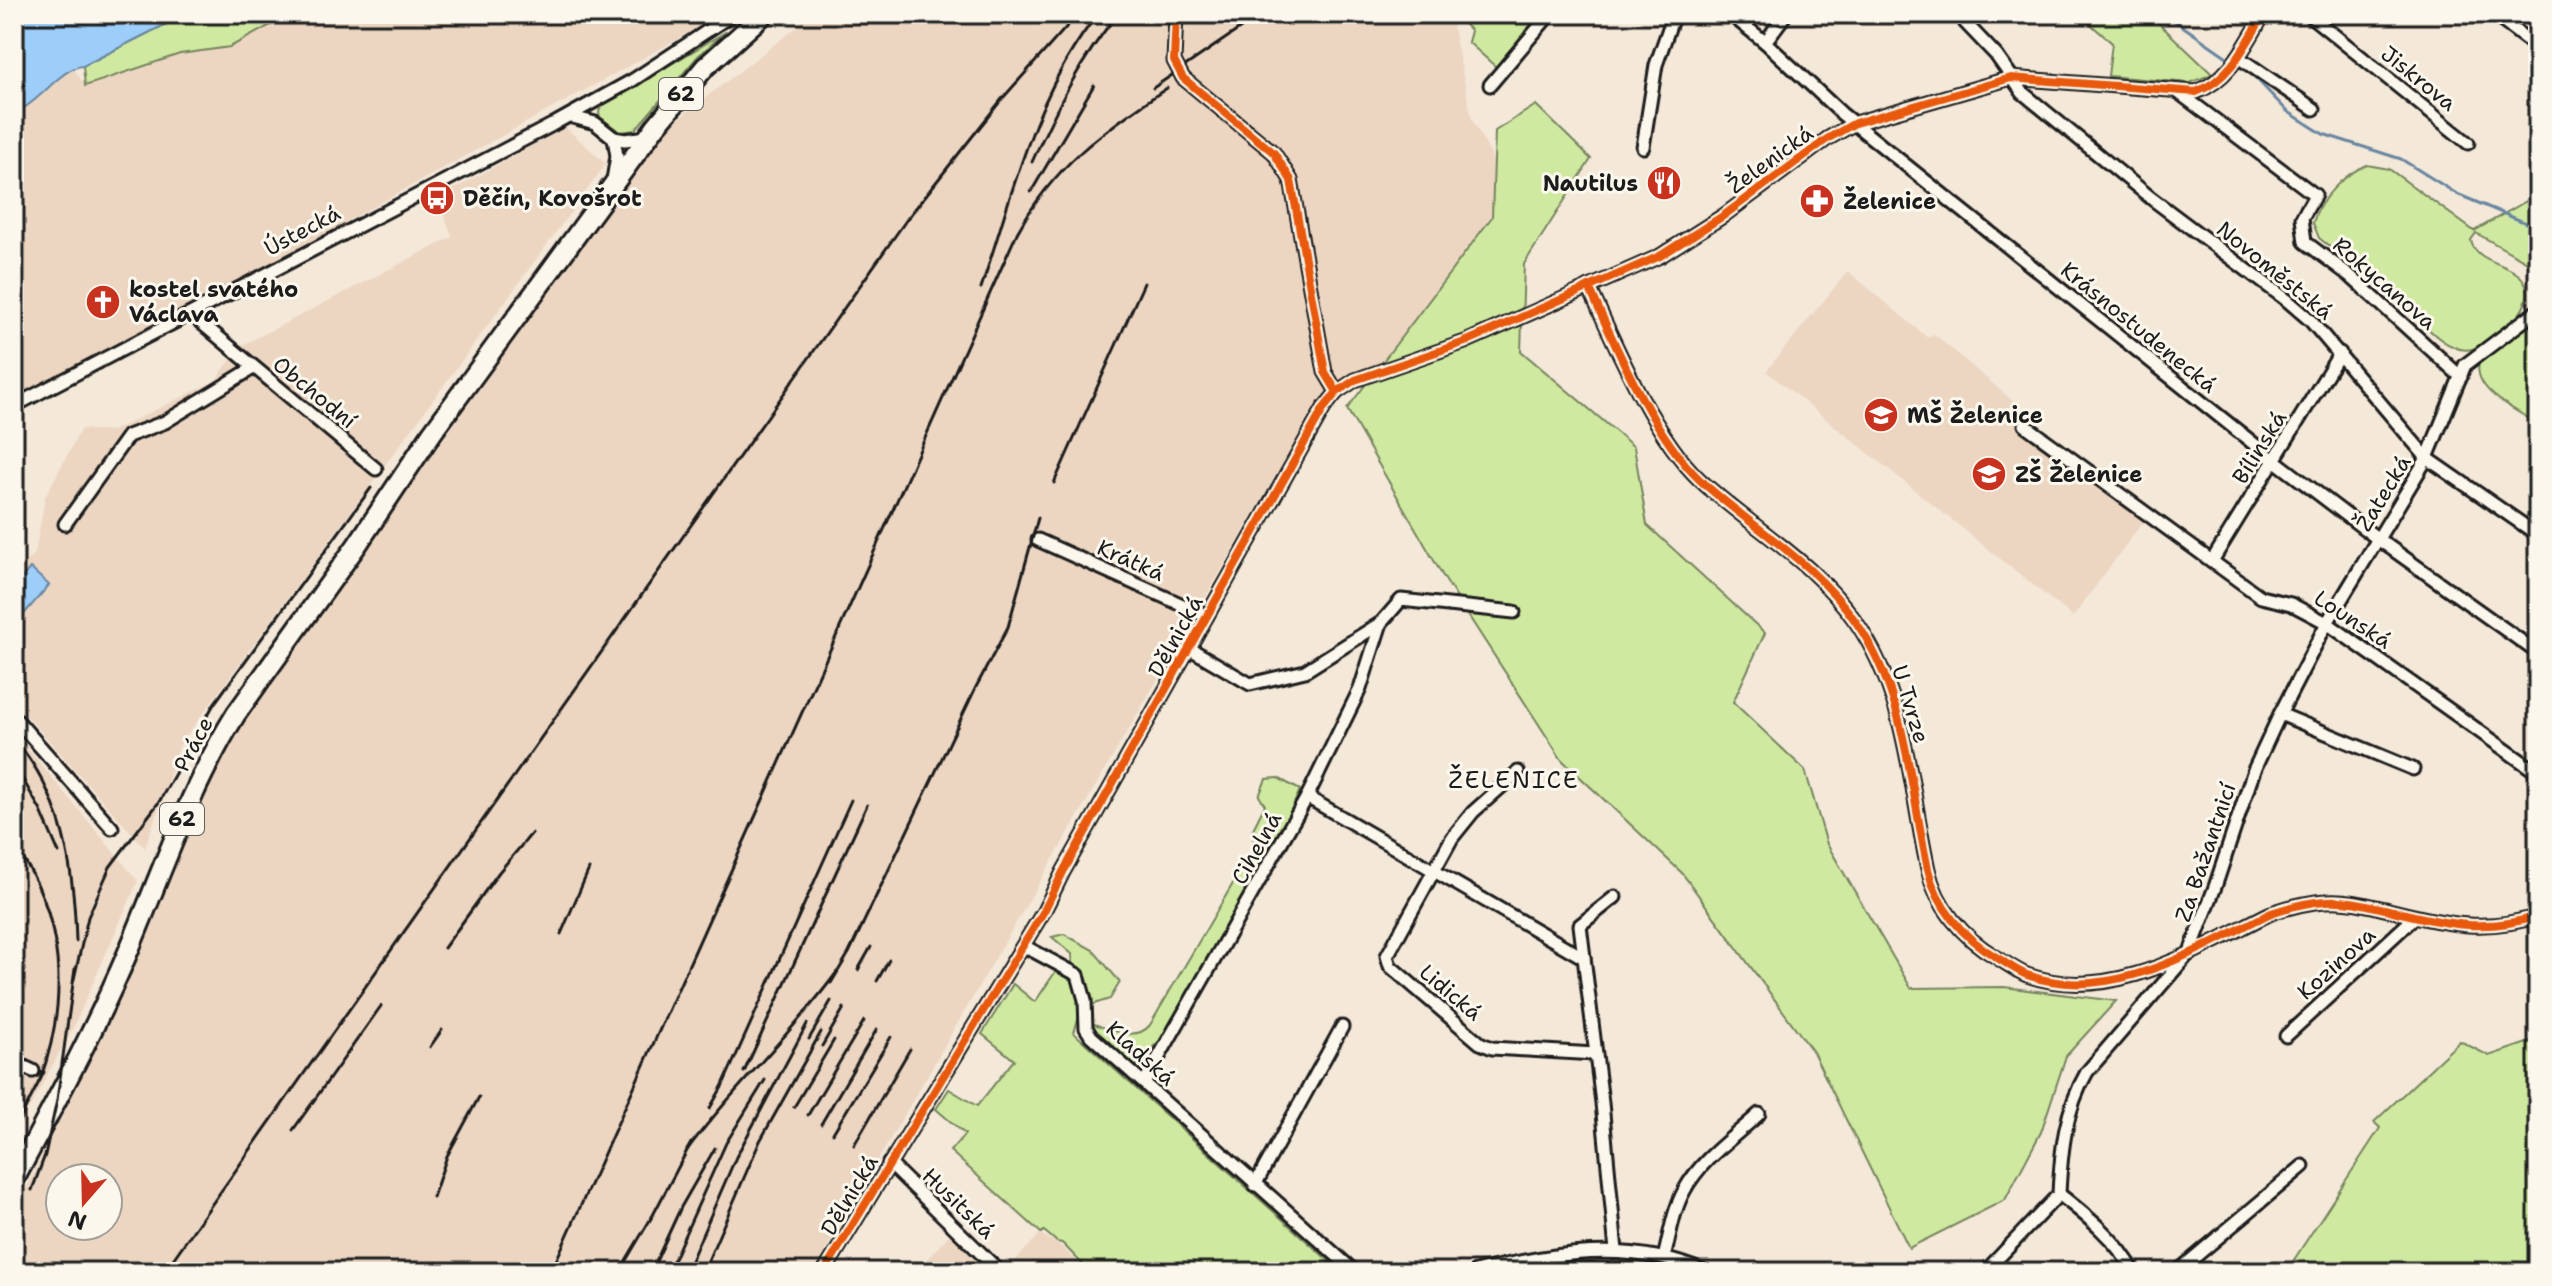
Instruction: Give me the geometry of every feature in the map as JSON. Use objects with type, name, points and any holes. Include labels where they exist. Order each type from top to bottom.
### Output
[{"type":"main road","name":"62","points":[[612,186],[647,137],[705,67],[764,14]]},
{"type":"main road","name":"Práce","points":[[14,1180],[91,1032],[187,808],[221,740],[397,484],[612,186]]},
{"type":"street","name":"Ústecká","points":[[14,406],[568,116],[633,80],[732,14]]},
{"type":"street","points":[[1176,14],[1173,54],[1183,78],[1274,153],[1291,180],[1325,372],[1337,392]]},
{"type":"street","points":[[1490,85],[1550,14]]},
{"type":"street","points":[[1643,147],[1656,65],[1674,14]]},
{"type":"street","name":"Krásnostudenecká","points":[[1730,14],[1855,123],[2274,460],[2538,653]]},
{"type":"street","points":[[1765,42],[1786,14]]},
{"type":"street","name":"Novoměstská","points":[[1957,14],[1996,55],[2023,93],[2151,198],[2310,320],[2427,458],[2538,535]]},
{"type":"street","name":"Želenická","points":[[1337,392],[1355,380],[1465,342],[1660,256],[1723,216],[1827,139],[1855,123],[2011,78],[2196,92],[2213,86],[2235,61],[2264,14]]},
{"type":"street","name":"Jiskrova","points":[[2308,14],[2468,143]]},
{"type":"street","points":[[2493,14],[2538,48]]},
{"type":"street","points":[[2235,61],[2314,109]]},
{"type":"street","name":"Rokycanova","points":[[2178,92],[2315,195],[2302,218],[2305,242],[2349,275],[2461,377]]},
{"type":"street","points":[[568,116],[595,123],[614,138],[647,137]]},
{"type":"street","points":[[612,186],[617,156],[614,138]]},
{"type":"street","name":"U Tvrze","points":[[1589,287],[1621,358],[1664,434],[1698,479],[1808,566],[1842,603],[1870,643],[1894,696],[1928,871],[1938,900],[1959,928],[1984,950],[2027,975],[2083,985],[2132,977],[2190,952]]},
{"type":"street","name":"Žatecká","points":[[2327,623],[2427,458],[2465,365],[2538,310]]},
{"type":"street","name":"Obchodní","points":[[192,315],[376,469]]},
{"type":"street","name":"Bílinská","points":[[2212,561],[2340,353]]},
{"type":"street","points":[[65,524],[128,436],[165,422],[253,368]]},
{"type":"street","name":"Dělnická","points":[[824,1272],[1024,946],[1324,408],[1337,392]]},
{"type":"street","name":"Lounská","points":[[2025,425],[2261,597],[2291,604],[2327,623],[2538,773]]},
{"type":"street","name":"Krátká","points":[[1038,540],[1207,616]]},
{"type":"street","points":[[1189,648],[1250,684],[1305,671],[1381,623],[1401,600],[1514,612]]},
{"type":"street","name":"Cihelná","points":[[1144,1083],[1307,797],[1360,689],[1381,623]]},
{"type":"street","name":"Za Bažantnicí","points":[[2059,1194],[2061,1153],[2074,1093],[2087,1072],[2190,952],[2254,770],[2327,623]]},
{"type":"street","points":[[2280,714],[2413,769]]},
{"type":"street","points":[[14,717],[112,828]]},
{"type":"street","points":[[1433,870],[1452,838],[1473,812],[1518,772]]},
{"type":"street","points":[[1307,797],[1584,958]]},
{"type":"street","name":"Lidická","points":[[1433,870],[1387,956],[1390,966],[1480,1043],[1492,1048],[1595,1054]]},
{"type":"street","points":[[1615,897],[1580,925],[1616,1251]]},
{"type":"street","name":"Kozinova","points":[[2190,952],[2271,913],[2296,905],[2327,901],[2358,903],[2415,917]]},
{"type":"street","points":[[2415,917],[2467,927],[2515,923],[2538,916]]},
{"type":"street","name":"Kozinova","points":[[2286,1036],[2415,917]]},
{"type":"street","name":"Kladská","points":[[1024,946],[1078,975],[1085,1000],[1086,1028],[1091,1036],[1355,1272]]},
{"type":"street","points":[[1255,1185],[1342,1027]]},
{"type":"street","points":[[14,1062],[33,1071]]},
{"type":"street","points":[[1664,1258],[1684,1191],[1700,1167],[1759,1114]]},
{"type":"street","name":"Husitská","points":[[889,1163],[1000,1272]]},
{"type":"street","points":[[2177,1272],[2303,1166]]},
{"type":"street","points":[[1985,1272],[2059,1194],[2092,1220],[2127,1259],[2134,1272]]},
{"type":"street","points":[[1483,1271],[1530,1259],[1616,1251],[1664,1258],[1705,1272]]},
{"type":"shaded area","points":[[291,14],[723,14],[210,297],[14,399],[14,108],[20,110],[30,105],[73,67],[85,86],[180,54],[230,47]]},
{"type":"shaded area","points":[[802,14],[1450,14],[1472,119],[1515,201],[1383,362],[1312,414],[813,1272],[14,1272],[14,1213],[135,961],[200,797],[227,744],[623,186],[674,122],[802,23]]},
{"type":"shaded area","points":[[565,127],[606,164],[180,745],[145,848],[14,702],[14,572],[35,554],[45,497],[81,429],[112,431],[215,381],[241,346],[452,237],[438,198]]},
{"type":"shaded area","name":"ZŠ Želenice","points":[[1848,271],[1928,338],[1934,334],[2033,418],[2022,428],[2145,519],[2073,617],[1766,371]]},
{"type":"shaded area","points":[[14,732],[138,881],[74,1026],[14,1136]]},
{"type":"shaded area","points":[[950,1234],[994,1272],[915,1272]]},
{"type":"shaded area","points":[[1040,1234],[1059,1244],[1087,1272],[1005,1272]]},
{"type":"green space","points":[[186,14],[291,14],[230,47],[180,54],[85,86],[83,66]]},
{"type":"green space","points":[[1455,14],[1541,14],[1496,67],[1468,42],[1471,31]]},
{"type":"green space","points":[[2079,14],[2149,14],[2212,74],[2190,83],[2108,76],[2112,43]]},
{"type":"green space","points":[[727,31],[698,56],[635,130],[620,132],[600,117],[601,106]]},
{"type":"green space","points":[[1536,105],[1591,159],[1524,264],[1521,351],[1634,447],[1647,525],[1765,633],[1733,702],[1805,770],[1827,844],[1911,988],[2004,987],[2116,1001],[2066,1056],[2041,1132],[2005,1200],[1909,1248],[1813,1052],[1682,873],[1562,760],[1444,578],[1347,409],[1492,217],[1495,131]]},
{"type":"green space","points":[[2367,165],[2389,169],[2474,231],[2530,199],[2538,198],[2538,268],[2476,233],[2471,240],[2480,254],[2515,272],[2526,285],[2525,305],[2503,331],[2473,349],[2452,346],[2319,238],[2313,223],[2321,205],[2341,181]]},
{"type":"green space","points":[[2538,315],[2538,424],[2489,391],[2482,382],[2479,362]]},
{"type":"green space","points":[[1278,778],[1300,790],[1286,822],[1167,1037],[1155,1045],[1134,1069],[1091,1029],[1094,1024],[1131,1034],[1150,1025],[1255,846],[1252,831],[1265,805],[1259,796],[1266,779]]},
{"type":"green space","points":[[1064,934],[1093,950],[1120,982],[1110,999],[1091,1005],[1084,971],[1073,966],[1072,954],[1052,937]]},
{"type":"green space","points":[[1058,968],[1075,984],[1081,997],[1074,1033],[1330,1262],[1323,1272],[1090,1272],[1062,1243],[1044,1231],[1041,1233],[950,1151],[965,1134],[936,1109],[949,1089],[977,1106],[1014,1060],[982,1034],[1013,984],[1035,1002]]},
{"type":"green space","points":[[2538,1036],[2538,1272],[2286,1272],[2380,1128],[2374,1122],[2460,1041],[2489,1056]]},
{"type":"water","points":[[14,14],[186,14],[67,72],[20,110],[14,108]]},
{"type":"water","points":[[30,568],[49,585],[19,620],[14,616],[14,587]]},
{"type":"waterway","points":[[2165,14],[2230,59]]},
{"type":"waterway","points":[[2236,63],[2249,71],[2287,111],[2323,134],[2401,159],[2457,194],[2538,228]]},
{"type":"railway","points":[[164,1272],[907,219],[1002,99],[1078,14]]},
{"type":"railway","points":[[981,288],[1041,111],[1057,77],[1098,14]]},
{"type":"railway","points":[[1032,162],[1070,85],[1118,14]]},
{"type":"railway","points":[[1153,88],[1257,14]]},
{"type":"railway","points":[[1031,192],[1094,85]]},
{"type":"railway","points":[[551,1272],[1017,233],[1031,209],[1064,168],[1102,134],[1167,88]]},
{"type":"railway","points":[[1054,483],[1144,283]]},
{"type":"railway","points":[[74,979],[88,917],[110,867],[159,802],[214,704],[371,488]]},
{"type":"railway","points":[[687,1150],[837,972],[831,983],[849,953],[976,687],[1008,627],[1038,518]]},
{"type":"railway","points":[[14,739],[44,784],[63,834],[69,860],[76,941]]},
{"type":"railway","points":[[14,764],[41,811],[59,853]]},
{"type":"railway","points":[[710,1108],[851,800]]},
{"type":"railway","points":[[744,1072],[867,805]]},
{"type":"railway","points":[[444,948],[499,872],[532,833]]},
{"type":"railway","points":[[14,845],[44,900],[57,959],[55,1020],[40,1080]]},
{"type":"railway","points":[[561,934],[589,869]]},
{"type":"railway","points":[[858,970],[871,947]]},
{"type":"railway","points":[[877,981],[889,960]]},
{"type":"railway","points":[[32,1190],[45,1155],[57,1100],[75,969]]},
{"type":"railway","points":[[809,1039],[831,1001]]},
{"type":"railway","points":[[293,1130],[381,1006]]},
{"type":"railway","points":[[822,1046],[844,1008]]},
{"type":"railway","points":[[808,1115],[864,1021]]},
{"type":"railway","points":[[686,1272],[736,1157],[807,1024]]},
{"type":"railway","points":[[821,1124],[877,1029]]},
{"type":"railway","points":[[430,1047],[442,1030]]},
{"type":"railway","points":[[703,1272],[760,1141],[821,1032]]},
{"type":"railway","points":[[833,1133],[891,1037]]},
{"type":"railway","points":[[794,1107],[834,1040]]},
{"type":"railway","points":[[854,1145],[910,1049]]},
{"type":"railway","points":[[14,1131],[44,1072]]},
{"type":"railway","points":[[668,1272],[726,1143],[765,1080]]},
{"type":"railway","points":[[433,1197],[447,1156],[479,1097]]},
{"type":"railway","points":[[619,1272],[691,1143]]},
{"type":"railway","points":[[651,1272],[681,1207],[715,1148]]},
{"type":"cycle path","points":[[824,1272],[1044,911],[1324,408],[1337,392],[1325,372],[1291,180],[1274,153],[1183,78],[1174,61],[1176,14]]},
{"type":"cycle path","points":[[1337,392],[1355,380],[1465,342],[1660,256],[1723,216],[1827,139],[1855,123],[2011,78],[2196,92],[2228,70],[2264,14]]},
{"type":"cycle path","points":[[1589,287],[1637,389],[1683,462],[1700,480],[1822,581],[1856,622],[1873,650],[1886,680],[1904,741],[1932,883],[1953,920],[1984,949],[2027,975],[2059,982],[2091,983],[2153,969],[2271,913],[2312,902],[2351,902],[2465,925],[2500,924],[2538,916]]},
{"type":"place","name":"Nautilus","points":[[1664,183]]},
{"type":"place","name":"Děčín, Kovošrot","points":[[437,198]]},
{"type":"place","name":"Želenice","points":[[1817,201]]},
{"type":"place","name":"kostel svatého Václava","points":[[103,302]]},
{"type":"place","name":"MŠ Želenice","points":[[1881,415]]},
{"type":"place","name":"ZŠ Želenice","points":[[1989,474]]},
{"type":"district","name":"ŽELENICE","points":[[1514,780]]}]
